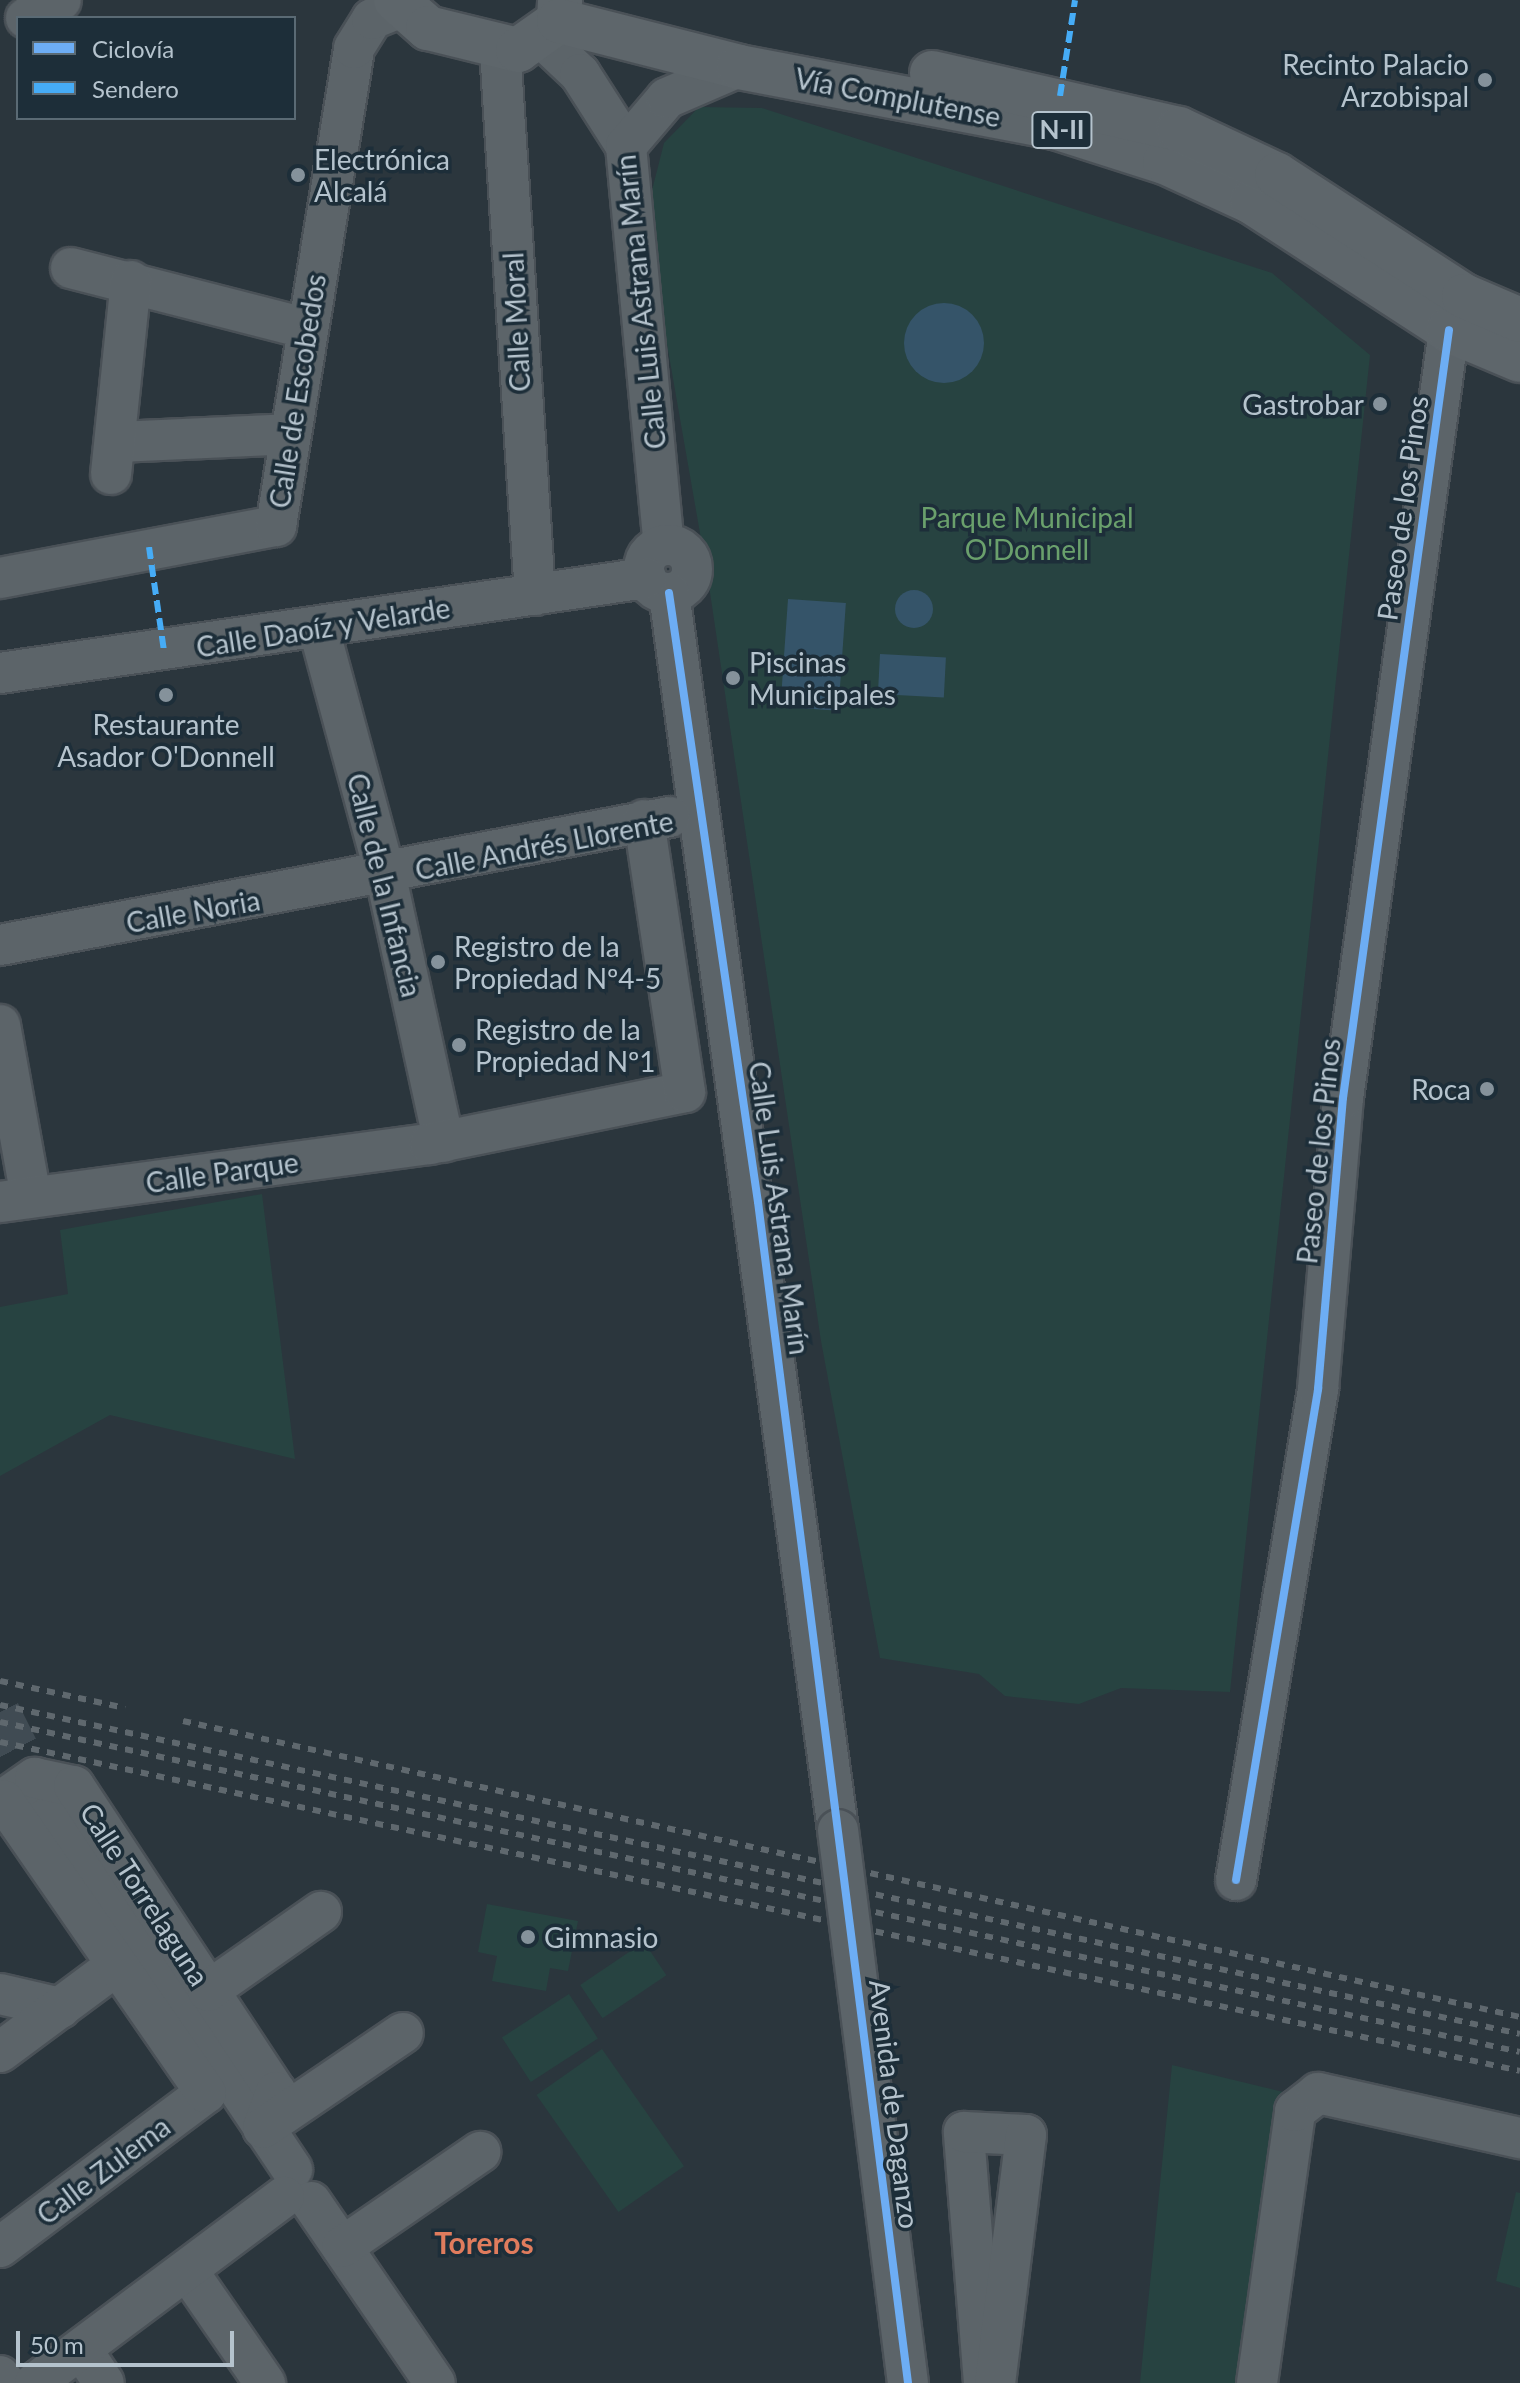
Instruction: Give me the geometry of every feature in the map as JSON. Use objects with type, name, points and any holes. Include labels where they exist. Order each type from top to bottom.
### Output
[{"type":"main road","points":[[401,2],[428,28],[500,49],[561,15]]},
{"type":"main road","name":"Vía Complutense","points":[[561,15],[739,67],[1055,127],[1165,162],[1252,202],[1449,330],[1520,360]]},
{"type":"main road","name":"Vía Complutense","points":[[561,15],[1060,96],[1179,129],[1277,175],[1464,296],[1520,320]]},
{"type":"street","points":[[30,16],[61,0]]},
{"type":"street","name":"Calle de Escobedos","points":[[0,578],[276,526],[305,328],[354,48],[372,19],[401,2]]},
{"type":"street","name":"Calle Luis Astrana Marín","points":[[561,15],[580,74],[626,146],[660,572],[702,814],[758,1202],[838,1830]]},
{"type":"street","name":"Calle Moral","points":[[500,49],[535,595]]},
{"type":"street","points":[[626,146],[667,98],[739,67]]},
{"type":"street","points":[[71,268],[305,328]]},
{"type":"street","points":[[131,281],[114,458],[290,434]]},
{"type":"street","name":"Paseo de los Pinos","points":[[1236,1880],[1318,1389],[1343,1098],[1449,330]]},
{"type":"street","name":"Calle Daoíz y Velarde","points":[[0,673],[319,629],[660,572]]},
{"type":"street","name":"Calle de la Infancia","points":[[319,629],[386,877],[444,1142]]},
{"type":"street","name":"Calle Andrés Llorente","points":[[386,877],[644,820],[702,814]]},
{"type":"street","name":"Calle Parque","points":[[16,1200],[444,1142],[685,1092],[644,820]]},
{"type":"street","name":"Calle Noria","points":[[0,945],[386,877]]},
{"type":"street","points":[[0,1025],[16,1200]]},
{"type":"street","name":"Calle Torrelaguna","points":[[206,2093],[2,1800],[35,1778],[74,1786],[276,2092],[263,2128]]},
{"type":"street","name":"Calle Torrelaguna","points":[[44,1799],[263,2128],[296,2190],[342,2247],[435,2383]]},
{"type":"street","name":"Avenida de Daganzo","points":[[838,1830],[908,2383]]},
{"type":"street","points":[[208,1991],[321,1912]]},
{"type":"street","points":[[0,2052],[116,1966]]},
{"type":"street","points":[[0,1994],[60,2008]]},
{"type":"street","points":[[263,2128],[403,2033]]},
{"type":"street","name":"Calle Zulema","points":[[0,2247],[206,2093]]},
{"type":"street","points":[[1257,2383],[1295,2111],[1318,2093],[1520,2138]]},
{"type":"street","points":[[984,2383],[964,2132],[1026,2135],[995,2383]]},
{"type":"street","points":[[342,2247],[480,2152]]},
{"type":"street","points":[[35,2383],[94,2367],[189,2273],[296,2190]]},
{"type":"street","points":[[189,2273],[265,2383]]},
{"type":"street","points":[[0,2376],[5,2383]]},
{"type":"green space","name":"Parque Municipal O'Donnell","points":[[699,107],[762,108],[1272,273],[1370,355],[1230,1692],[1121,1688],[1079,1704],[1005,1696],[979,1674],[880,1658],[821,1341],[708,579],[645,218],[664,143]]},
{"type":"green space","points":[[262,1194],[295,1459],[110,1415],[0,1476],[0,1307],[68,1294],[60,1230]]},
{"type":"green space","name":"Gimnasio","points":[[487,1904],[578,1921],[568,1971],[550,1968],[546,1991],[492,1981],[497,1956],[478,1952]]},
{"type":"green space","points":[[644,1942],[666,1975],[603,2018],[580,1985]]},
{"type":"green space","points":[[569,1994],[598,2038],[531,2082],[502,2038]]},
{"type":"green space","points":[[602,2049],[684,2166],[618,2212],[536,2095]]},
{"type":"green space","points":[[1172,2065],[1283,2092],[1245,2383],[1140,2383]]},
{"type":"green space","points":[[1516,2192],[1520,2193],[1520,2288],[1496,2281]]},
{"type":"water","points":[[936,303],[952,303],[973,314],[984,335],[984,351],[973,372],[952,383],[936,383],[922,377],[910,365],[904,351],[904,335],[910,321],[922,309]]},
{"type":"water","points":[[914,590],[927,596],[933,609],[927,622],[914,628],[901,622],[895,609],[901,596]]},
{"type":"water","points":[[788,599],[846,603],[838,711],[780,707]]},
{"type":"water","points":[[880,654],[946,657],[944,697],[878,694]]},
{"type":"tunnel","points":[[0,1712],[44,1799]]},
{"type":"railway","points":[[0,1681],[125,1708]]},
{"type":"railway","points":[[0,1705],[1520,2034]]},
{"type":"railway","points":[[183,1721],[1520,2017]]},
{"type":"railway","points":[[0,1722],[1520,2052]]},
{"type":"railway","points":[[0,1742],[1520,2071]]},
{"type":"marked path","points":[[1060,96],[1075,0]]},
{"type":"marked path","points":[[149,547],[164,651]]},
{"type":"cycle path","points":[[1236,1880],[1318,1389],[1343,1098],[1449,330]]},
{"type":"cycle path","points":[[669,593],[758,1202],[908,2383]]},
{"type":"place","name":"Recinto Palacio Arzobispal","points":[[1485,80]]},
{"type":"place","name":"Electrónica Alcalá","points":[[298,175]]},
{"type":"place","name":"Gastrobar","points":[[1380,404]]},
{"type":"place","name":"Piscinas Municipales","points":[[733,678]]},
{"type":"place","name":"Restaurante Asador O'Donnell","points":[[166,695]]},
{"type":"place","name":"Registro de la Propiedad Nº4-5","points":[[438,962]]},
{"type":"place","name":"Registro de la Propiedad Nº1","points":[[459,1045]]},
{"type":"place","name":"Roca","points":[[1487,1089]]},
{"type":"place","name":"Gimnasio","points":[[528,1937]]},
{"type":"district","name":"Toreros","points":[[484,2242]]}]
